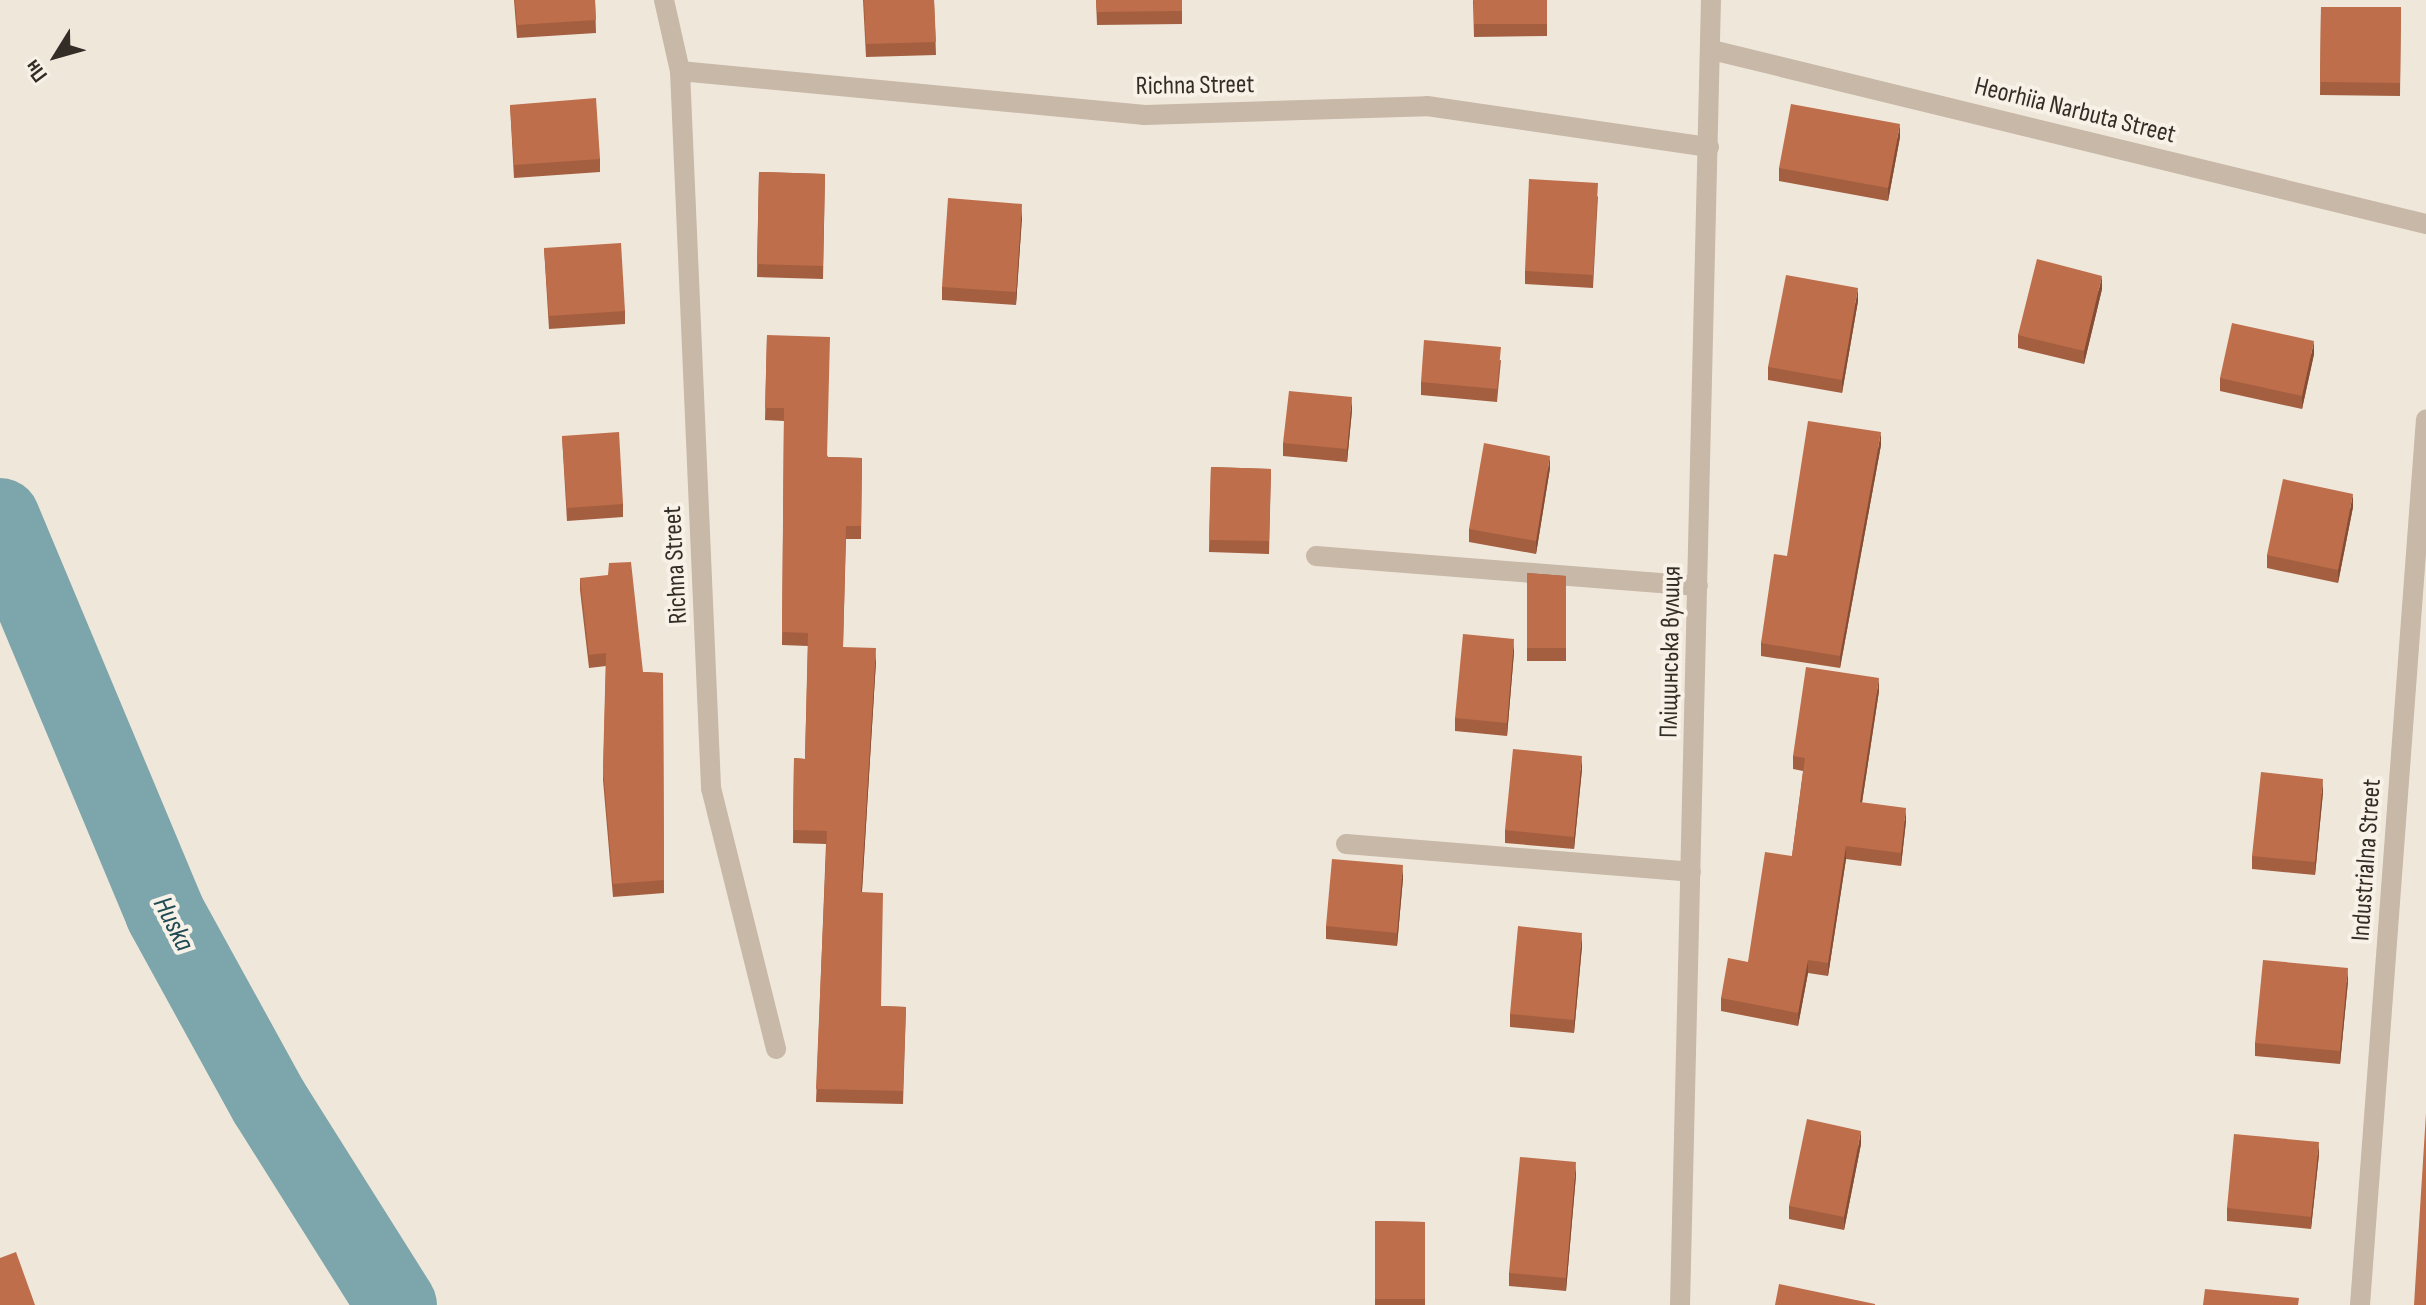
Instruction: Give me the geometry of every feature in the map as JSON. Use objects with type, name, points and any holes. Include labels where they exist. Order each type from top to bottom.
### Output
[{"type":"street","name":"Richna Street","points":[[664,0],[680,71],[711,788],[776,1049]]},
{"type":"street","name":"Пліщинська вулиця","points":[[1680,1305],[1711,0]]},
{"type":"street","name":"Heorhiia Narbuta Street","points":[[1712,50],[2426,224]]},
{"type":"street","name":"Richna Street","points":[[680,71],[1145,115],[1427,106],[1709,147]]},
{"type":"street","name":"Industrialna Street","points":[[2360,1305],[2426,419]]},
{"type":"street","points":[[1316,556],[1698,586]]},
{"type":"street","points":[[1346,844],[1691,872]]},
{"type":"building","points":[[515,0],[595,0],[596,20],[517,25]]},
{"type":"building","points":[[864,0],[934,0],[936,42],[866,44]]},
{"type":"building","points":[[1096,0],[1182,0],[1182,11],[1097,12]]},
{"type":"building","points":[[1474,0],[1547,0],[1547,24],[1474,24]]},
{"type":"building","points":[[2321,7],[2401,7],[2400,83],[2320,82]]},
{"type":"building","points":[[596,98],[600,159],[514,165],[510,105]]},
{"type":"building","points":[[1791,104],[1900,124],[1888,188],[1779,168]]},
{"type":"building","points":[[759,172],[825,174],[823,266],[757,264]]},
{"type":"building","points":[[1529,179],[1598,183],[1593,275],[1525,271]]},
{"type":"building","points":[[948,198],[1022,204],[1016,292],[942,287]]},
{"type":"building","points":[[621,243],[625,311],[549,316],[544,248]]},
{"type":"building","points":[[2037,259],[2102,276],[2084,351],[2018,335]]},
{"type":"building","points":[[1786,275],[1858,288],[1842,380],[1768,367]]},
{"type":"building","points":[[2232,323],[2314,341],[2302,396],[2220,378]]},
{"type":"building","points":[[767,335],[830,337],[827,457],[862,458],[861,526],[846,526],[843,647],[876,648],[861,892],[883,893],[881,1006],[906,1007],[903,1091],[816,1089],[827,831],[793,830],[794,758],[805,759],[808,633],[782,632],[784,408],[765,408]]},
{"type":"building","points":[[1424,340],[1501,347],[1497,389],[1421,382]]},
{"type":"building","points":[[1289,391],[1352,397],[1347,449],[1283,443]]},
{"type":"building","points":[[1808,421],[1881,432],[1840,656],[1761,643],[1774,554],[1787,556]]},
{"type":"building","points":[[619,432],[623,504],[567,508],[562,436]]},
{"type":"building","points":[[1484,443],[1550,456],[1536,541],[1469,529]]},
{"type":"building","points":[[1211,467],[1271,469],[1269,541],[1209,540]]},
{"type":"building","points":[[2283,479],[2353,494],[2338,570],[2267,555]]},
{"type":"building","points":[[631,562],[643,672],[663,673],[664,880],[613,884],[603,767],[606,653],[589,655],[580,578],[608,575],[609,563]]},
{"type":"building","points":[[1527,573],[1566,576],[1566,648],[1527,648]]},
{"type":"building","points":[[1463,634],[1514,639],[1507,723],[1455,718]]},
{"type":"building","points":[[1806,667],[1879,678],[1860,802],[1906,808],[1901,853],[1846,846],[1828,963],[1808,960],[1798,1013],[1721,998],[1728,958],[1748,962],[1765,852],[1792,856],[1805,758],[1793,756]]},
{"type":"building","points":[[1513,749],[1582,756],[1574,837],[1505,830]]},
{"type":"building","points":[[2261,772],[2323,779],[2315,862],[2252,856]]},
{"type":"building","points":[[1332,859],[1403,865],[1397,933],[1326,926]]},
{"type":"building","points":[[1518,926],[1582,933],[1574,1020],[1510,1014]]},
{"type":"building","points":[[2263,960],[2348,968],[2340,1051],[2255,1043]]},
{"type":"building","points":[[2426,1113],[2426,1305],[2414,1305]]},
{"type":"building","points":[[1807,1119],[1861,1131],[1844,1217],[1789,1206]]},
{"type":"building","points":[[2234,1134],[2319,1142],[2311,1217],[2227,1208]]},
{"type":"building","points":[[1520,1157],[1576,1162],[1566,1278],[1509,1273]]},
{"type":"building","points":[[1375,1221],[1425,1222],[1425,1299],[1375,1299]]},
{"type":"building","points":[[16,1252],[35,1305],[0,1305],[0,1258]]},
{"type":"building","points":[[1779,1284],[1875,1304],[1875,1305],[1775,1305]]},
{"type":"building","points":[[2205,1289],[2299,1298],[2298,1305],[2203,1305]]},
{"type":"waterway","name":"Huska","points":[[0,518],[165,913],[269,1102],[397,1305]]}]
